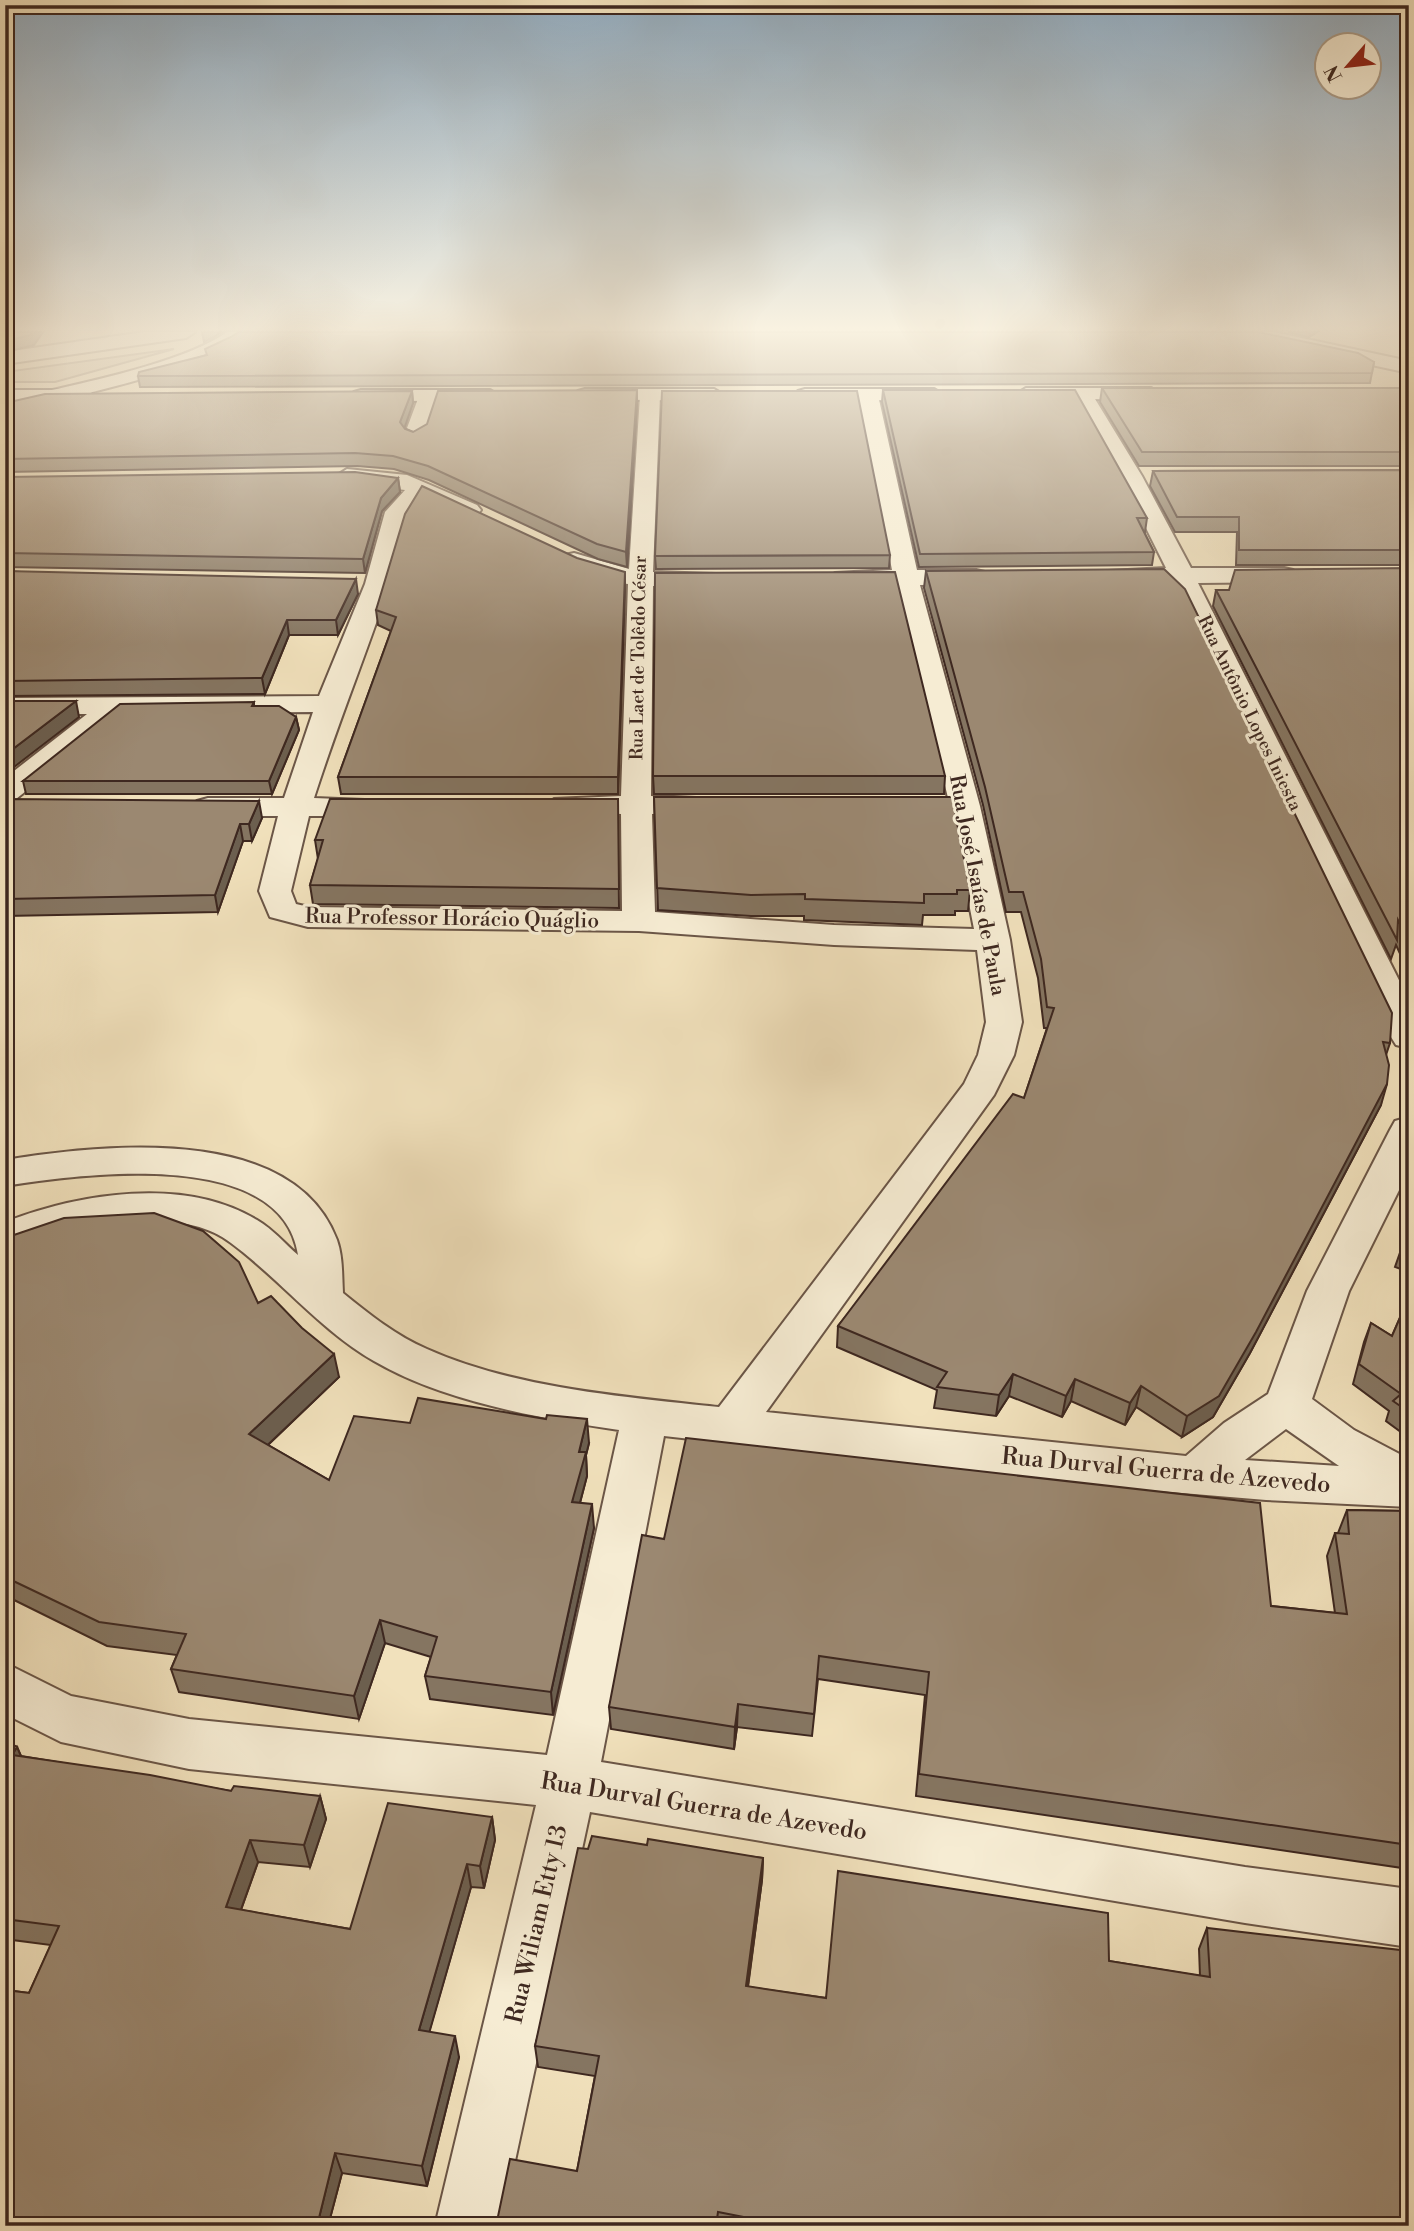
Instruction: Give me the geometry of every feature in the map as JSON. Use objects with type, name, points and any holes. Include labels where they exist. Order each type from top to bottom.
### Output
[{"type":"street","name":"Rua Laet de Tolêdo César","points":[[639,921],[635,804],[638,580],[647,436]]},
{"type":"street","name":"Rua José Isaías de Paula","points":[[731,1425],[981,1087],[996,1055],[1003,1022],[993,940],[952,806],[877,436]]},
{"type":"street","name":"Rua Antônio Lopes Iniesta","points":[[1114,436],[1145,476],[1182,575],[1409,1037]]},
{"type":"street","points":[[330,477],[394,479],[421,487],[492,521]]},
{"type":"street","name":"Rua Professor Horácio Quáglio","points":[[421,487],[397,512],[377,584],[330,704],[296,807],[275,891],[282,910],[291,915],[639,921],[834,936],[993,940]]},
{"type":"street","points":[[552,550],[588,566],[638,580],[732,579]]},
{"type":"street","points":[[1099,576],[1302,575]]},
{"type":"street","points":[[826,578],[1003,576]]},
{"type":"street","points":[[349,584],[377,584]]},
{"type":"street","points":[[5,706],[330,704]]},
{"type":"street","points":[[5,793],[116,705]]},
{"type":"street","points":[[540,805],[731,805]]},
{"type":"street","points":[[182,807],[404,806]]},
{"type":"street","points":[[1197,1474],[1241,1436],[1287,1405],[1328,1291],[1409,1130]]},
{"type":"street","points":[[5,1173],[29,1168],[152,1161],[218,1168],[264,1183],[298,1209],[317,1242],[322,1299]]},
{"type":"street","name":"Rua Durval Guerra de Azevedo","points":[[5,1238],[88,1213],[150,1208],[204,1214],[241,1229],[360,1331],[426,1367],[524,1396],[645,1416],[1197,1474],[1307,1485],[1409,1488]]},
{"type":"street","points":[[1287,1405],[1337,1443],[1409,1481]]},
{"type":"street","name":"Rua Wiliam Etty 13","points":[[468,2226],[569,1783],[645,1416]]},
{"type":"street","name":"Rua Durval Guerra de Azevedo","points":[[5,1686],[61,1717],[189,1744],[569,1783],[1245,1895],[1409,1918]]},
{"type":"building","points":[[5,436],[634,436],[626,552],[597,544],[428,466],[393,456],[355,453],[5,459]]},
{"type":"building","points":[[660,436],[866,436],[890,555],[655,556]]},
{"type":"building","points":[[893,436],[1101,436],[1147,518],[1137,518],[1154,552],[920,554]]},
{"type":"building","points":[[1132,436],[1409,436],[1409,452],[1142,452]]},
{"type":"building","points":[[1409,470],[1409,550],[1239,550],[1239,517],[1177,517],[1153,471]]},
{"type":"building","points":[[355,472],[398,478],[381,498],[363,559],[5,553],[5,477]]},
{"type":"building","points":[[422,486],[577,558],[625,572],[618,777],[338,777],[396,617],[376,610],[405,514]]},
{"type":"building","points":[[1409,568],[1409,942],[1398,920],[1397,940],[1216,590],[1229,590],[1235,570]]},
{"type":"building","points":[[1164,569],[1185,589],[1392,1013],[1390,1043],[1383,1042],[1389,1065],[1387,1084],[1256,1332],[1219,1396],[1187,1416],[1141,1386],[1130,1403],[1075,1379],[1066,1396],[1013,1374],[999,1395],[937,1387],[947,1372],[838,1326],[1013,1094],[1024,1098],[1054,1008],[1047,1007],[1041,959],[1023,892],[1009,892],[985,787],[926,571]]},
{"type":"building","points":[[5,571],[356,579],[336,620],[287,620],[262,678],[5,681]]},
{"type":"building","points":[[895,572],[945,776],[653,776],[655,573]]},
{"type":"building","points":[[5,701],[76,701],[5,755]]},
{"type":"building","points":[[254,702],[252,706],[279,706],[296,717],[269,781],[23,781],[120,704]]},
{"type":"building","points":[[654,797],[952,797],[970,890],[957,890],[957,894],[924,894],[924,903],[805,899],[805,894],[751,895],[657,888]]},
{"type":"building","points":[[5,799],[259,801],[249,824],[240,824],[215,895],[5,899]]},
{"type":"building","points":[[330,799],[618,799],[619,889],[310,885],[323,840],[315,840]]},
{"type":"building","points":[[154,1213],[203,1231],[239,1262],[258,1303],[271,1296],[302,1328],[334,1354],[249,1434],[329,1480],[354,1416],[410,1423],[418,1398],[546,1419],[547,1415],[587,1419],[579,1452],[586,1452],[572,1502],[592,1504],[551,1692],[425,1676],[437,1637],[380,1620],[354,1696],[171,1669],[186,1634],[99,1622],[5,1577],[5,1238],[64,1218]]},
{"type":"building","points":[[1409,1234],[1409,1250],[1402,1247]]},
{"type":"building","points":[[1409,1297],[1409,1412],[1393,1401],[1401,1394],[1359,1364],[1371,1323],[1392,1336]]},
{"type":"building","points":[[686,1438],[1260,1503],[1271,1606],[1347,1614],[1335,1533],[1349,1534],[1347,1510],[1409,1511],[1409,1845],[919,1774],[929,1672],[819,1656],[814,1714],[738,1704],[735,1727],[609,1707],[642,1535],[664,1539]]},
{"type":"building","points":[[5,1741],[17,1747],[12,1755],[150,1775],[231,1791],[234,1786],[320,1796],[304,1845],[250,1840],[226,1907],[350,1929],[388,1803],[492,1817],[480,1866],[467,1864],[419,2030],[455,2036],[422,2166],[335,2153],[317,2226],[28,2226],[5,2222],[5,1990],[29,1993],[59,1926],[5,1919]]},
{"type":"building","points":[[592,1836],[647,1845],[648,1839],[763,1858],[746,1986],[826,1998],[838,1871],[1108,1913],[1109,1961],[1210,1977],[1207,1928],[1409,1951],[1409,2226],[790,2226],[718,2212],[716,2226],[496,2226],[510,2159],[577,2171],[599,2056],[535,2046],[578,1848],[588,1849]]}]
